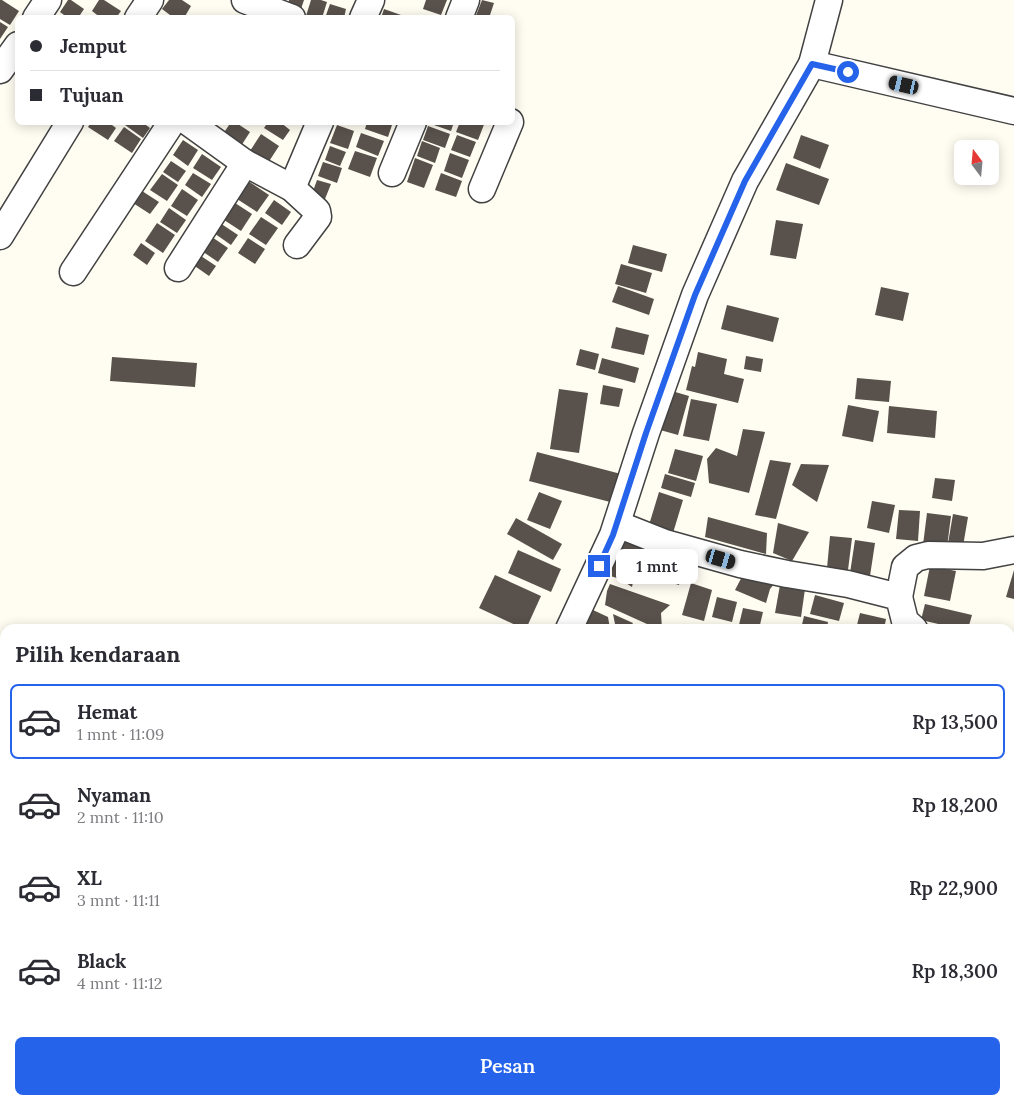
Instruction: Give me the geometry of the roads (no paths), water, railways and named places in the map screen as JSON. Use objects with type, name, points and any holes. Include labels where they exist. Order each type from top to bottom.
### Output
[{"type":"street","points":[[38,15],[48,0]]},
{"type":"street","points":[[140,15],[150,0]]},
{"type":"street","points":[[238,15],[246,0],[284,15]]},
{"type":"street","points":[[365,15],[371,0]]},
{"type":"street","points":[[460,15],[466,0]]},
{"type":"street","points":[[571,624],[613,535],[646,433],[695,295],[745,181],[812,64],[829,0]]},
{"type":"street","points":[[0,70],[15,49]]},
{"type":"street","points":[[812,64],[1014,111]]},
{"type":"street","points":[[0,236],[68,125]]},
{"type":"street","points":[[73,272],[170,125]]},
{"type":"street","points":[[192,125],[245,163],[292,188],[317,211],[318,217],[297,244]]},
{"type":"street","points":[[292,188],[319,125]]},
{"type":"street","points":[[392,173],[413,125]]},
{"type":"street","points":[[482,189],[509,125]]},
{"type":"street","points":[[178,268],[245,163]]},
{"type":"street","points":[[617,524],[665,543],[740,564],[848,584],[899,597]]},
{"type":"street","points":[[908,624],[905,621],[899,597],[905,567],[916,558],[928,555],[982,556],[1014,550]]}]
